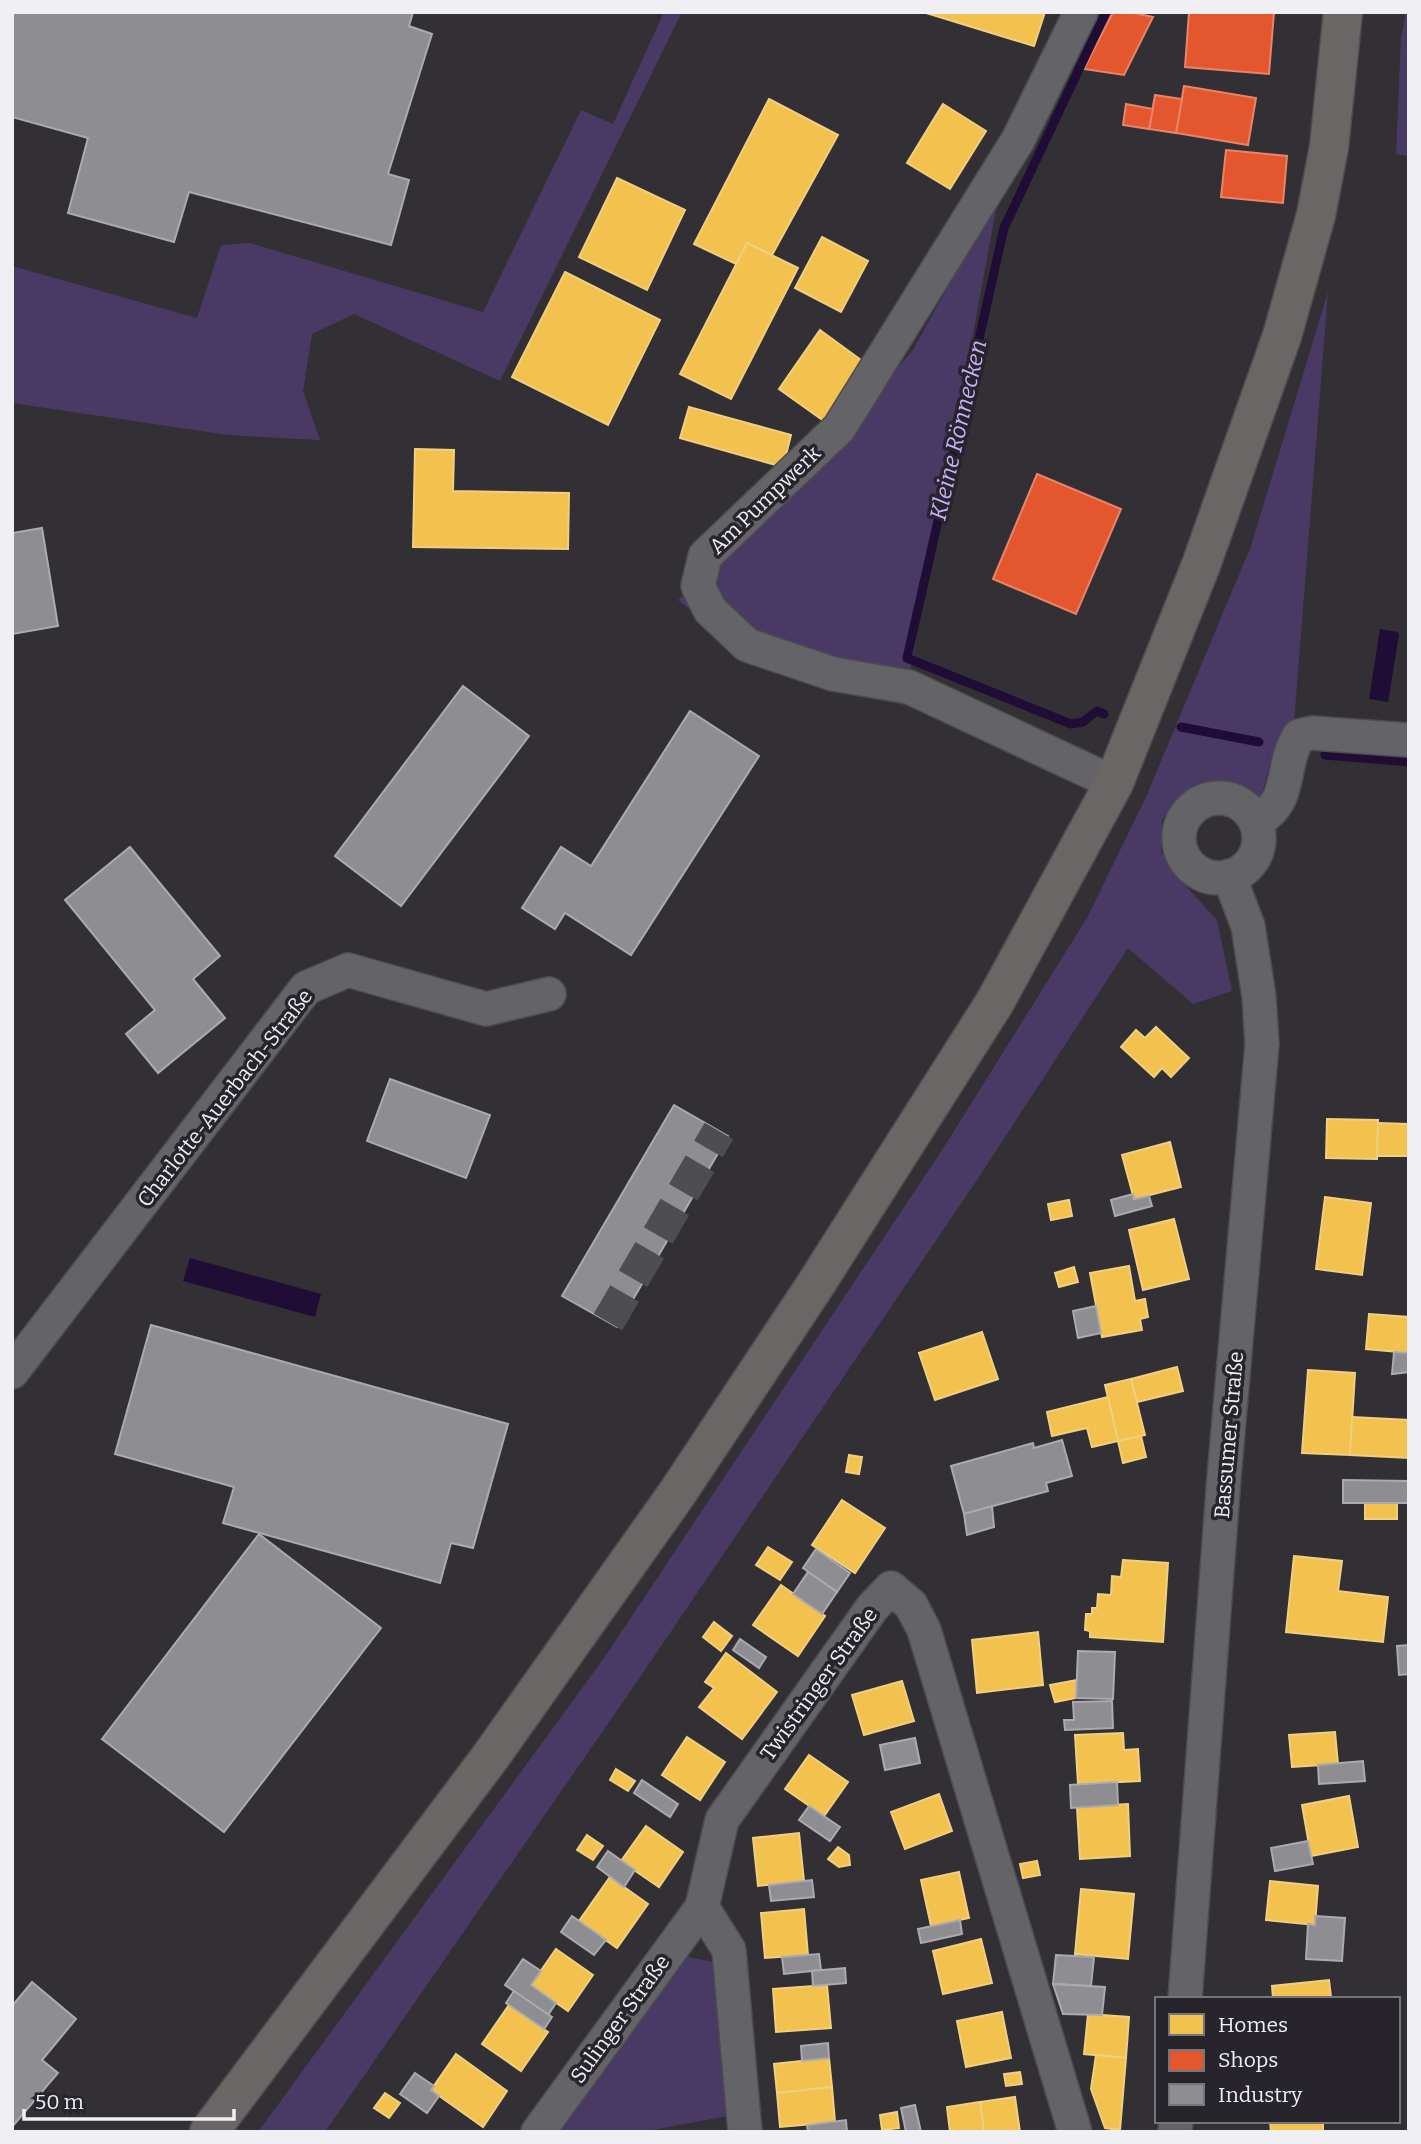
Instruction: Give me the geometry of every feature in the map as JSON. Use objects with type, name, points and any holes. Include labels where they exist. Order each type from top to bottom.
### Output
[{"type":"main road","points":[[209,2132],[492,1756],[709,1447],[995,1002],[1114,783],[1202,565],[1282,336],[1316,215],[1329,147],[1343,12]]},
{"type":"street","name":"Am Pumpwerk","points":[[1081,12],[1018,140],[839,428],[705,556],[698,586],[710,610],[747,645],[833,674],[909,687],[1114,783]]},
{"type":"street","points":[[1256,823],[1272,810],[1281,796],[1290,752],[1299,736],[1312,733],[1409,740]]},
{"type":"street","points":[[1220,798],[1241,804],[1256,823],[1258,845],[1252,860],[1241,871],[1229,877],[1207,876],[1194,869],[1184,858],[1179,838],[1183,819],[1191,808],[1204,801],[1220,798]]},
{"type":"street","name":"Bassumer Straße","points":[[1185,1997],[1224,1477],[1262,1044],[1259,997],[1248,926],[1229,877]]},
{"type":"street","name":"Charlotte-Auerbach-Straße","points":[[12,1372],[306,988],[348,970],[486,1009],[549,994]]},
{"type":"street","name":"Twistringer Straße","points":[[702,1907],[722,1820],[872,1608],[891,1588],[911,1605],[924,1630],[1075,2132]]},
{"type":"street","points":[[702,1907],[729,1950],[745,2132]]},
{"type":"street","name":"Sulinger Straße","points":[[538,2132],[702,1907]]},
{"type":"shaded area","points":[[664,12],[682,12],[500,381],[354,314],[312,334],[303,391],[320,440],[228,435],[12,403],[12,266],[197,318],[221,245],[250,243],[483,312],[581,110],[613,124]]},
{"type":"shaded area","points":[[1406,12],[1409,12],[1409,156],[1396,154],[1401,38]]},
{"type":"shaded area","points":[[999,194],[904,705],[830,686],[703,620],[678,600],[761,525],[913,350]]},
{"type":"shaded area","points":[[1328,292],[1294,723],[1270,764],[1261,797],[1220,789],[1189,792],[1162,819],[1161,852],[1184,884],[1217,920],[1232,991],[1193,1004],[1128,948],[979,1177],[632,1689],[325,2132],[258,2132],[604,1658],[944,1147],[1087,918],[1146,797],[1251,546]]},
{"type":"shaded area","points":[[1380,629],[1398,632],[1399,635],[1388,702],[1369,699]]},
{"type":"shaded area","points":[[190,1258],[321,1294],[315,1317],[183,1281]]},
{"type":"shaded area","points":[[688,1957],[713,1962],[733,2115],[642,2132],[557,2132]]},
{"type":"building: Homes","points":[[923,12],[1045,12],[1034,46]]},
{"type":"building: Homes","points":[[769,99],[838,135],[772,255],[747,243],[736,264],[694,244]]},
{"type":"building: Homes","points":[[943,104],[986,131],[950,189],[907,163]]},
{"type":"building: Homes","points":[[617,178],[685,210],[647,290],[579,257]]},
{"type":"building: Homes","points":[[822,237],[868,261],[841,312],[795,288]]},
{"type":"building: Homes","points":[[747,243],[798,268],[731,399],[680,374]]},
{"type":"building: Homes","points":[[565,272],[660,320],[608,425],[512,377]]},
{"type":"building: Homes","points":[[820,330],[865,363],[824,421],[779,389]]},
{"type":"building: Homes","points":[[689,407],[791,435],[783,467],[680,438]]},
{"type":"building: Homes","points":[[415,449],[454,450],[453,491],[569,493],[568,549],[413,547]]},
{"type":"building: Homes","points":[[1156,1027],[1189,1058],[1171,1077],[1162,1068],[1154,1077],[1121,1047],[1136,1030],[1145,1038]]},
{"type":"building: Homes","points":[[1327,1119],[1378,1120],[1377,1159],[1326,1158]]},
{"type":"building: Homes","points":[[1378,1123],[1409,1124],[1409,1156],[1377,1156]]},
{"type":"building: Homes","points":[[1170,1142],[1181,1187],[1134,1199],[1122,1155]]},
{"type":"building: Homes","points":[[1325,1197],[1371,1203],[1362,1275],[1316,1269]]},
{"type":"building: Homes","points":[[1069,1200],[1072,1216],[1051,1220],[1048,1204]]},
{"type":"building: Homes","points":[[1174,1219],[1189,1279],[1143,1290],[1129,1230]]},
{"type":"building: Homes","points":[[1129,1266],[1135,1301],[1145,1299],[1148,1317],[1140,1319],[1142,1330],[1102,1337],[1090,1273]]},
{"type":"building: Homes","points":[[1074,1267],[1078,1282],[1059,1287],[1055,1273]]},
{"type":"building: Homes","points":[[1369,1314],[1409,1317],[1409,1353],[1366,1349]]},
{"type":"building: Homes","points":[[982,1332],[998,1379],[935,1400],[919,1353]]},
{"type":"building: Homes","points":[[1177,1367],[1183,1391],[1137,1402],[1131,1379]]},
{"type":"building: Homes","points":[[1308,1370],[1355,1373],[1350,1455],[1302,1453]]},
{"type":"building: Homes","points":[[1131,1379],[1145,1435],[1118,1441],[1105,1385]]},
{"type":"building: Homes","points":[[1108,1397],[1118,1441],[1092,1447],[1087,1428],[1052,1436],[1047,1412]]},
{"type":"building: Homes","points":[[1352,1417],[1409,1420],[1409,1458],[1350,1455]]},
{"type":"building: Homes","points":[[1141,1436],[1146,1457],[1123,1463],[1118,1441]]},
{"type":"building: Homes","points":[[849,1455],[862,1457],[859,1474],[846,1472]]},
{"type":"building: Homes","points":[[842,1500],[885,1528],[855,1573],[812,1545]]},
{"type":"building: Homes","points":[[1365,1503],[1397,1503],[1397,1519],[1365,1519]]},
{"type":"building: Homes","points":[[768,1547],[792,1562],[780,1580],[756,1565]]},
{"type":"building: Homes","points":[[1294,1556],[1342,1561],[1338,1591],[1388,1597],[1383,1642],[1286,1632]]},
{"type":"building: Homes","points":[[1123,1560],[1168,1563],[1163,1642],[1090,1637],[1090,1631],[1085,1630],[1086,1614],[1092,1614],[1092,1608],[1097,1608],[1098,1594],[1111,1595],[1112,1576],[1121,1577]]},
{"type":"building: Homes","points":[[781,1585],[825,1616],[798,1656],[753,1625]]},
{"type":"building: Homes","points":[[714,1622],[732,1636],[721,1651],[703,1637]]},
{"type":"building: Homes","points":[[1038,1632],[1043,1685],[977,1693],[972,1640]]},
{"type":"building: Homes","points":[[726,1653],[777,1692],[742,1739],[699,1707],[714,1688],[705,1682]]},
{"type":"building: Homes","points":[[1077,1680],[1076,1698],[1055,1702],[1050,1685]]},
{"type":"building: Homes","points":[[902,1681],[914,1721],[864,1735],[852,1695]]},
{"type":"building: Homes","points":[[1335,1732],[1338,1764],[1292,1767],[1289,1735]]},
{"type":"building: Homes","points":[[1123,1733],[1124,1750],[1138,1749],[1140,1781],[1078,1784],[1075,1735]]},
{"type":"building: Homes","points":[[687,1737],[725,1762],[700,1800],[662,1775]]},
{"type":"building: Homes","points":[[809,1755],[848,1782],[824,1816],[785,1789]]},
{"type":"building: Homes","points":[[616,1769],[635,1781],[628,1791],[610,1780]]},
{"type":"building: Homes","points":[[939,1794],[952,1831],[905,1849],[891,1812]]},
{"type":"building: Homes","points":[[1349,1796],[1358,1847],[1311,1856],[1302,1805]]},
{"type":"building: Homes","points":[[1128,1804],[1130,1856],[1080,1859],[1077,1807]]},
{"type":"building: Homes","points":[[646,1826],[683,1852],[659,1887],[621,1861]]},
{"type":"building: Homes","points":[[799,1833],[804,1881],[758,1886],[753,1838]]},
{"type":"building: Homes","points":[[587,1835],[603,1846],[593,1860],[577,1850]]},
{"type":"building: Homes","points":[[838,1847],[849,1855],[850,1865],[839,1867],[828,1859]]},
{"type":"building: Homes","points":[[1037,1861],[1040,1875],[1023,1878],[1020,1864]]},
{"type":"building: Homes","points":[[959,1872],[969,1918],[931,1926],[921,1880]]},
{"type":"building: Homes","points":[[610,1877],[648,1904],[617,1948],[579,1921]]},
{"type":"building: Homes","points":[[1270,1881],[1318,1886],[1315,1925],[1266,1920]]},
{"type":"building: Homes","points":[[1081,1889],[1134,1894],[1128,1959],[1075,1954]]},
{"type":"building: Homes","points":[[804,1909],[808,1955],[765,1958],[761,1913]]},
{"type":"building: Homes","points":[[981,1939],[992,1983],[943,1994],[933,1951]]},
{"type":"building: Homes","points":[[556,1949],[593,1975],[568,2011],[531,1985]]},
{"type":"building: Homes","points":[[1329,1980],[1331,1997],[1273,1997],[1272,1986]]},
{"type":"building: Homes","points":[[827,1985],[831,2028],[776,2032],[773,1989]]},
{"type":"building: Homes","points":[[509,2005],[548,2032],[521,2071],[482,2044]]},
{"type":"building: Homes","points":[[1002,2012],[1011,2058],[966,2067],[957,2021]]},
{"type":"building: Homes","points":[[1088,2014],[1129,2017],[1126,2058],[1084,2054]]},
{"type":"building: Homes","points":[[456,2054],[507,2091],[483,2127],[431,2090]]},
{"type":"building: Homes","points":[[1096,2055],[1126,2058],[1120,2130],[1105,2128],[1091,2089]]},
{"type":"building: Homes","points":[[829,2058],[832,2087],[777,2093],[774,2064]]},
{"type":"building: Homes","points":[[1020,2072],[1022,2084],[1006,2086],[1004,2074]]},
{"type":"building: Homes","points":[[832,2087],[835,2122],[780,2127],[777,2093]]},
{"type":"building: Homes","points":[[385,2093],[400,2103],[389,2118],[374,2108]]},
{"type":"building: Homes","points":[[1015,2097],[1020,2132],[984,2132],[980,2102]]},
{"type":"building: Homes","points":[[980,2102],[984,2132],[950,2132],[947,2107]]},
{"type":"building: Homes","points":[[897,2112],[899,2128],[882,2130],[880,2115]]},
{"type":"building: Homes","points":[[1270,2123],[1323,2123],[1323,2131],[1271,2132]]},
{"type":"building: Shops","points":[[1113,12],[1130,12],[1153,17],[1124,75],[1084,69]]},
{"type":"building: Shops","points":[[1189,12],[1274,12],[1269,74],[1185,67]]},
{"type":"building: Shops","points":[[1184,86],[1256,98],[1248,145],[1176,133]]},
{"type":"building: Shops","points":[[1155,95],[1182,99],[1176,133],[1149,129]]},
{"type":"building: Shops","points":[[1126,104],[1153,109],[1149,129],[1123,125]]},
{"type":"building: Shops","points":[[1226,150],[1287,156],[1283,203],[1221,197]]},
{"type":"building: Shops","points":[[1037,474],[1121,509],[1076,614],[993,579]]},
{"type":"building: Industry","points":[[12,12],[413,12],[409,26],[432,34],[388,174],[409,180],[391,245],[189,192],[174,242],[68,213],[88,138],[12,117]]},
{"type":"building: Industry","points":[[42,528],[58,626],[12,634],[12,533]]},
{"type":"building: Industry","points":[[463,686],[529,736],[401,906],[335,856]]},
{"type":"building: Industry","points":[[690,711],[759,756],[631,955],[565,913],[555,929],[522,908],[561,847],[591,866]]},
{"type":"building: Industry","points":[[130,847],[220,956],[193,979],[225,1018],[158,1073],[126,1034],[155,1010],[65,900]]},
{"type":"building: Industry","points":[[390,1079],[490,1115],[466,1178],[367,1141]]},
{"type":"building: Industry","points":[[674,1105],[728,1136],[617,1327],[562,1296]]},
{"type":"building: Industry","points":[[1133,1194],[1134,1199],[1149,1196],[1152,1206],[1115,1216],[1111,1200]]},
{"type":"building: Industry","points":[[1096,1306],[1101,1333],[1078,1338],[1073,1311]]},
{"type":"building: Industry","points":[[151,1325],[508,1424],[473,1548],[451,1543],[440,1583],[223,1523],[234,1487],[115,1454]]},
{"type":"building: Industry","points":[[1394,1352],[1409,1353],[1409,1372],[1392,1374]]},
{"type":"building: Industry","points":[[1062,1440],[1072,1476],[1046,1483],[1048,1491],[964,1514],[951,1466],[1033,1443],[1034,1448]]},
{"type":"building: Industry","points":[[1343,1480],[1409,1481],[1409,1503],[1343,1503]]},
{"type":"building: Industry","points":[[992,1506],[994,1527],[967,1535],[964,1514]]},
{"type":"building: Industry","points":[[259,1534],[381,1628],[224,1832],[102,1739]]},
{"type":"building: Industry","points":[[816,1549],[850,1573],[837,1592],[803,1568]]},
{"type":"building: Industry","points":[[808,1572],[837,1592],[822,1614],[793,1594]]},
{"type":"building: Industry","points":[[740,1639],[766,1657],[759,1668],[733,1650]]},
{"type":"building: Industry","points":[[1409,1645],[1409,1674],[1399,1675],[1397,1646]]},
{"type":"building: Industry","points":[[1078,1651],[1115,1652],[1113,1699],[1076,1698]]},
{"type":"building: Industry","points":[[1112,1701],[1113,1728],[1065,1730],[1064,1720],[1074,1720],[1073,1702]]},
{"type":"building: Industry","points":[[915,1738],[920,1763],[885,1770],[880,1745]]},
{"type":"building: Industry","points":[[1363,1761],[1365,1781],[1319,1784],[1318,1765]]},
{"type":"building: Industry","points":[[642,1780],[678,1804],[670,1817],[634,1793]]},
{"type":"building: Industry","points":[[1117,1782],[1118,1805],[1071,1808],[1070,1785]]},
{"type":"building: Industry","points":[[809,1806],[840,1827],[830,1841],[799,1820]]},
{"type":"building: Industry","points":[[1308,1841],[1313,1864],[1275,1871],[1271,1848]]},
{"type":"building: Industry","points":[[608,1851],[635,1870],[624,1887],[597,1867]]},
{"type":"building: Industry","points":[[812,1880],[814,1897],[771,1901],[769,1885]]},
{"type":"building: Industry","points":[[572,1916],[606,1940],[594,1955],[561,1932]]},
{"type":"building: Industry","points":[[1315,1916],[1345,1918],[1342,1961],[1306,1959],[1308,1924],[1315,1925]]},
{"type":"building: Industry","points":[[960,1920],[962,1934],[921,1943],[918,1929]]},
{"type":"building: Industry","points":[[819,1954],[821,1970],[784,1974],[782,1957]]},
{"type":"building: Industry","points":[[1056,1955],[1094,1957],[1091,1986],[1053,1984]]},
{"type":"building: Industry","points":[[523,1959],[541,1971],[531,1985],[556,2003],[548,2015],[505,1985]]},
{"type":"building: Industry","points":[[845,1968],[846,1983],[813,1986],[812,1971]]},
{"type":"building: Industry","points":[[32,1982],[76,2019],[42,2060],[58,2073],[12,2127],[12,2006]]},
{"type":"building: Industry","points":[[1053,1984],[1105,1987],[1102,2015],[1063,2014]]},
{"type":"building: Industry","points":[[514,1991],[552,2017],[544,2029],[506,2003]]},
{"type":"building: Industry","points":[[828,2043],[829,2058],[802,2061],[801,2046]]},
{"type":"building: Industry","points":[[415,2073],[434,2086],[431,2090],[439,2096],[427,2113],[400,2094]]},
{"type":"building: Industry","points":[[915,2105],[921,2132],[906,2132],[901,2108]]},
{"type":"building: Industry","points":[[846,2120],[847,2132],[808,2132],[807,2125]]},
{"type":"waterway","name":"Kleine Rönnecken","points":[[1104,714],[1097,711],[1083,722],[1071,724],[907,658],[1004,228],[1106,12]]},
{"type":"waterway","name":"Kleine Rönnecken","points":[[1181,727],[1259,742]]},
{"type":"waterway","name":"Kleine Rönnecken","points":[[1325,755],[1409,762]]},
{"type":"tunnel","points":[[608,1322],[719,1131]]}]
